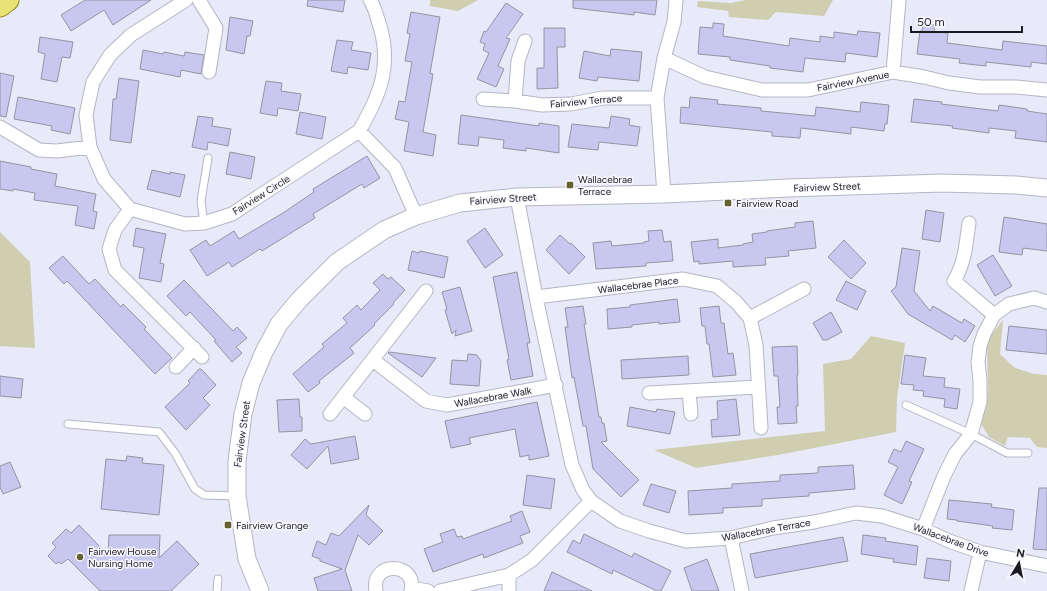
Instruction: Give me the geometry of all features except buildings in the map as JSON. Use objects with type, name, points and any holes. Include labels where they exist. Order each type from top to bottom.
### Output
[{"type":"main road","points":[[0,6],[8,0]]},
{"type":"street","points":[[176,367],[198,353],[115,270],[110,249],[115,230],[130,209],[104,179],[90,147],[86,115],[93,82],[110,56],[131,35],[186,0]]},
{"type":"street","points":[[199,0],[216,28],[209,72]]},
{"type":"street","name":"Fairview Circle","points":[[130,209],[185,224],[204,223],[232,214],[359,131],[379,94],[384,72],[384,36],[370,0]]},
{"type":"street","points":[[664,194],[657,98],[664,58],[674,22],[676,0]]},
{"type":"street","points":[[893,72],[899,0]]},
{"type":"street","points":[[515,100],[518,61],[525,41]]},
{"type":"street","name":"Fairview Avenue","points":[[664,58],[705,77],[762,90],[808,90],[893,72],[949,83],[980,87],[1016,86],[1047,90]]},
{"type":"street","name":"Fairview Terrace","points":[[483,99],[515,100],[542,105],[571,104],[604,98],[657,98]]},
{"type":"street","points":[[0,127],[39,150],[57,151],[90,147]]},
{"type":"street","points":[[359,131],[395,168],[416,216]]},
{"type":"street","name":"Fairview Street","points":[[260,591],[247,559],[236,496],[237,461],[243,414],[251,383],[264,352],[279,324],[299,300],[337,262],[384,230],[416,216],[460,202],[517,197],[664,194],[942,183],[1016,185],[1047,188]]},
{"type":"street","name":"Wallacebrae Terrace","points":[[517,197],[536,297],[572,465],[583,490],[591,501],[620,520],[649,531],[686,541],[731,538],[773,528],[814,522],[856,513]]},
{"type":"street","points":[[969,223],[965,256],[960,271],[954,281],[994,315]]},
{"type":"street","name":"Wallacebrae Place","points":[[536,297],[683,279],[717,286],[736,302],[750,318],[756,345],[761,428]]},
{"type":"street","points":[[750,318],[804,289]]},
{"type":"street","points":[[330,414],[426,290]]},
{"type":"street","points":[[923,529],[944,476],[956,454],[971,434],[980,402],[978,362],[980,346],[984,334],[994,315],[1008,304],[1034,298],[1047,302]]},
{"type":"street","name":"Wallacebrae Walk","points":[[373,360],[426,401],[448,405],[556,385]]},
{"type":"street","points":[[649,393],[758,387]]},
{"type":"street","points":[[689,391],[691,414]]},
{"type":"street","points":[[344,397],[364,414]]},
{"type":"street","points":[[440,591],[509,575],[532,560],[591,501]]},
{"type":"street","name":"Wallacebrae Drive","points":[[856,513],[882,516],[923,529],[949,541],[980,552],[1047,566]]},
{"type":"street","points":[[731,538],[742,591]]},
{"type":"street","points":[[971,591],[980,552]]},
{"type":"street","points":[[376,591],[375,584],[379,575],[383,571],[393,568],[403,570],[407,574],[410,578],[411,590],[428,591]]},
{"type":"street","points":[[509,575],[509,591]]},
{"type":"lane","points":[[204,223],[201,201],[208,158]]},
{"type":"lane","points":[[906,404],[971,434],[1007,453],[1028,453]]},
{"type":"lane","points":[[68,424],[159,432],[175,453],[195,489],[204,495],[236,496]]},
{"type":"lane","points":[[217,591],[218,579]]},
{"type":"green space","points":[[430,0],[478,0],[458,11],[430,6]]},
{"type":"green space","points":[[746,0],[833,0],[824,16],[776,12],[768,20],[729,17],[728,11],[697,7],[698,1],[731,3]]},
{"type":"green space","points":[[0,232],[30,262],[35,348],[0,346]]},
{"type":"green space","points":[[1003,320],[1000,354],[1015,368],[1034,374],[1047,375],[1047,448],[1037,447],[1030,438],[1008,437],[1005,446],[989,437],[981,424],[988,389],[987,341]]},
{"type":"green space","points":[[871,336],[905,343],[897,398],[896,432],[778,455],[696,468],[654,450],[825,431],[823,364],[851,359]]},
{"type":"place","name":"Wallacebrae Terrace","points":[[570,185]]},
{"type":"place","name":"Fairview Road","points":[[728,203]]},
{"type":"place","name":"Fairview Grange","points":[[228,525]]},
{"type":"place","name":"Fairview House Nursing Home","points":[[80,557]]}]
